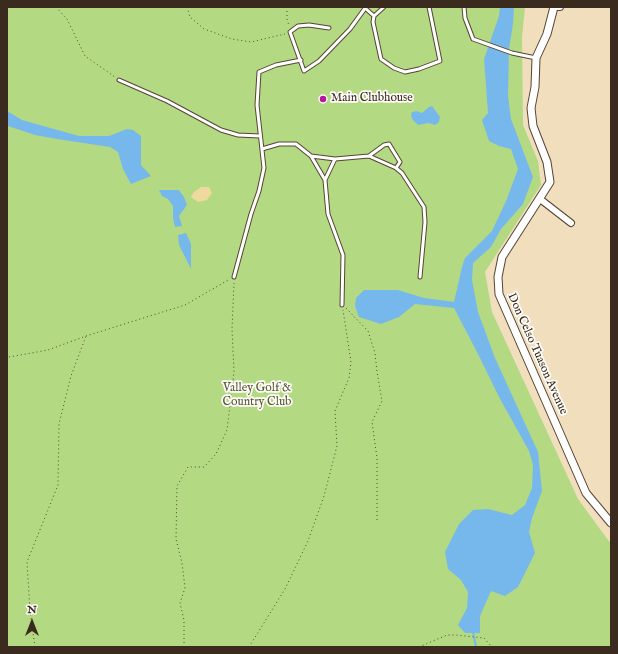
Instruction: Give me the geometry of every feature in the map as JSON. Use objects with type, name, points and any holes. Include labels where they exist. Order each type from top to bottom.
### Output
[{"type":"street","points":[[554,7],[560,7]]},
{"type":"street","name":"Don Celso Tuason Avenue","points":[[554,7],[547,34],[536,58],[535,87],[531,108],[533,126],[547,162],[550,182],[502,257],[498,276],[498,294],[586,493],[611,523]]},
{"type":"street","points":[[540,199],[571,223]]},
{"type":"lane","points":[[384,7],[374,16],[373,22],[382,59],[394,68],[405,72],[419,69],[440,60],[429,7]]},
{"type":"lane","points":[[464,7],[465,18],[473,39],[512,53],[536,58]]},
{"type":"lane","points":[[329,28],[309,25],[298,26],[290,32],[304,71],[320,61],[350,29],[365,8],[374,16]]},
{"type":"lane","points":[[234,277],[251,214],[259,191],[264,168],[257,105],[259,72],[276,65],[301,60]]},
{"type":"lane","points":[[119,80],[167,101],[221,130],[238,135],[260,136]]},
{"type":"lane","points":[[262,149],[279,144],[296,144],[310,156],[325,180],[328,214],[343,255],[342,305]]},
{"type":"lane","points":[[369,156],[384,145],[389,144],[400,162],[396,168]]},
{"type":"lane","points":[[310,156],[335,159],[369,156],[396,168],[406,178],[424,207],[425,222],[420,277]]},
{"type":"lane","points":[[325,180],[335,159]]},
{"type":"path","points":[[56,7],[67,19],[85,56],[119,80]]},
{"type":"path","points":[[187,7],[190,17],[204,29],[232,39],[251,42],[278,37],[290,32],[287,19],[287,7]]},
{"type":"path","points":[[9,357],[48,350],[86,336],[185,305],[234,277]]},
{"type":"path","points":[[184,647],[184,620],[180,603],[185,588],[182,563],[176,539],[177,486],[188,467],[204,467],[216,454],[227,430],[234,372],[232,329],[234,277]]},
{"type":"path","points":[[342,305],[368,331],[375,354],[382,401],[372,422],[377,458],[377,522]]},
{"type":"path","points":[[249,647],[288,582],[308,541],[324,496],[337,446],[335,411],[349,378],[351,362],[342,305]]},
{"type":"path","points":[[35,647],[30,611],[27,562],[58,485],[59,424],[71,376],[86,336]]},
{"type":"path","points":[[419,647],[447,635],[484,638],[492,647]]},
{"type":"green space","name":"Valley Golf & Country Club","points":[[7,7],[525,7],[522,37],[523,125],[538,161],[541,185],[485,272],[492,312],[578,499],[611,543],[611,647],[7,647]]},
{"type":"sand","points":[[201,187],[209,187],[212,193],[207,200],[198,202],[191,197],[194,192]]},
{"type":"water","points":[[500,7],[514,7],[509,49],[508,96],[511,119],[533,177],[523,204],[501,229],[491,247],[473,263],[472,280],[478,312],[495,358],[538,452],[542,491],[532,518],[529,532],[535,553],[518,587],[505,596],[491,591],[480,616],[480,633],[465,633],[458,625],[467,608],[468,592],[461,580],[448,569],[445,552],[459,524],[473,510],[488,509],[512,515],[525,505],[532,488],[533,465],[529,451],[499,397],[454,308],[415,304],[399,317],[381,324],[359,317],[355,306],[356,298],[364,290],[398,290],[424,298],[454,302],[465,258],[492,231],[506,201],[518,169],[511,149],[499,146],[489,141],[482,120],[488,113],[484,59],[499,16]]},
{"type":"water","points":[[432,106],[440,117],[439,122],[435,125],[429,123],[418,125],[412,119],[412,112],[417,111],[422,113]]},
{"type":"water","points":[[7,111],[22,120],[79,136],[109,136],[127,129],[133,130],[141,136],[141,165],[151,176],[131,184],[123,169],[118,152],[110,147],[35,135],[8,126]]},
{"type":"water","points":[[159,190],[179,190],[184,197],[187,205],[179,216],[182,226],[175,227],[173,206],[168,199],[162,196]]},
{"type":"water","points":[[186,233],[191,244],[191,269],[179,245],[178,235]]},
{"type":"waterway","points":[[473,632],[476,647]]},
{"type":"place","name":"Main Clubhouse","points":[[323,99]]}]
